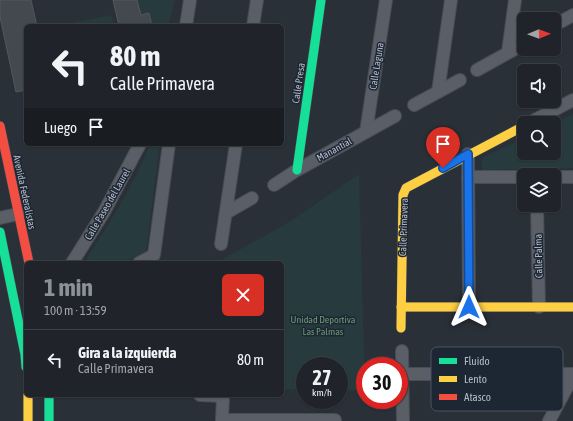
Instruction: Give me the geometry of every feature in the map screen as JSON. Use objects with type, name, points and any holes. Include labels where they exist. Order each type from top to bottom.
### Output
[{"type":"street","points":[[186,24],[190,0]]},
{"type":"street","points":[[253,24],[257,0]]},
{"type":"street","name":"Calle Presa","points":[[296,170],[321,0]]},
{"type":"street","name":"Calle Laguna","points":[[366,132],[386,0]]},
{"type":"street","points":[[438,92],[451,0]]},
{"type":"street","points":[[508,52],[515,0]]},
{"type":"street","points":[[561,21],[573,14]]},
{"type":"street","points":[[477,70],[517,48]]},
{"type":"street","points":[[414,105],[460,80]]},
{"type":"street","points":[[542,116],[573,100]]},
{"type":"street","name":"Manantial","points":[[274,185],[296,170],[395,116]]},
{"type":"street","name":"Avenida Federalistas","points":[[0,126],[29,261]]},
{"type":"street","name":"Calle Primavera","points":[[401,328],[403,195],[406,188],[517,130]]},
{"type":"street","name":"Calle Paseo del Laurel","points":[[73,261],[104,212],[139,146]]},
{"type":"street","points":[[143,261],[154,254],[169,146]]},
{"type":"street","points":[[221,244],[236,146]]},
{"type":"street","points":[[468,154],[469,307]]},
{"type":"street","points":[[468,177],[517,177]]},
{"type":"street","points":[[561,177],[573,177]]},
{"type":"street","points":[[226,213],[252,198]]},
{"type":"street","name":"Calle Palma","points":[[537,212],[539,307]]},
{"type":"street","points":[[0,218],[18,214]]},
{"type":"street","points":[[0,232],[24,349]]},
{"type":"street","points":[[401,307],[573,307]]},
{"type":"street","points":[[402,351],[402,357]]},
{"type":"street","points":[[408,374],[431,374]]},
{"type":"street","points":[[563,375],[573,375],[563,394]]},
{"type":"street","points":[[28,397],[28,421]]},
{"type":"street","points":[[49,397],[49,421]]},
{"type":"street","points":[[223,397],[222,421],[335,420]]},
{"type":"street","points":[[403,409],[403,421]]},
{"type":"street","points":[[549,421],[554,411]]},
{"type":"green space","points":[[137,0],[175,0],[169,24],[152,24],[149,13],[141,15]]},
{"type":"green space","points":[[112,15],[114,24],[72,24]]},
{"type":"green space","points":[[573,114],[573,168],[517,168],[517,169],[482,170],[482,158],[517,141],[517,160],[561,160],[561,120]]},
{"type":"green space","points":[[149,146],[160,146],[146,251],[128,261],[85,261],[111,220],[144,160]]},
{"type":"green space","name":"Unidad Deportiva Las Palmas","points":[[359,174],[364,357],[356,357],[356,391],[348,390],[348,357],[296,357],[296,390],[284,389],[284,261],[220,261],[291,221]]},
{"type":"building","points":[[0,0],[31,0],[37,24],[24,24],[24,90],[16,92],[0,17]]},
{"type":"building","points":[[113,0],[137,0],[141,15],[149,13],[152,24],[119,24]]},
{"type":"traffic: fast","points":[[297,170],[321,0]]},
{"type":"traffic: fast","points":[[0,232],[24,349]]},
{"type":"traffic: fast","points":[[49,397],[49,421]]},
{"type":"traffic: slow","points":[[401,328],[403,195],[406,188],[517,130]]},
{"type":"traffic: slow","points":[[401,307],[573,307]]},
{"type":"traffic: slow","points":[[28,397],[28,421]]},
{"type":"traffic: jam","points":[[0,126],[29,261]]},
{"type":"route","points":[[443,168],[468,154],[469,307]]}]
